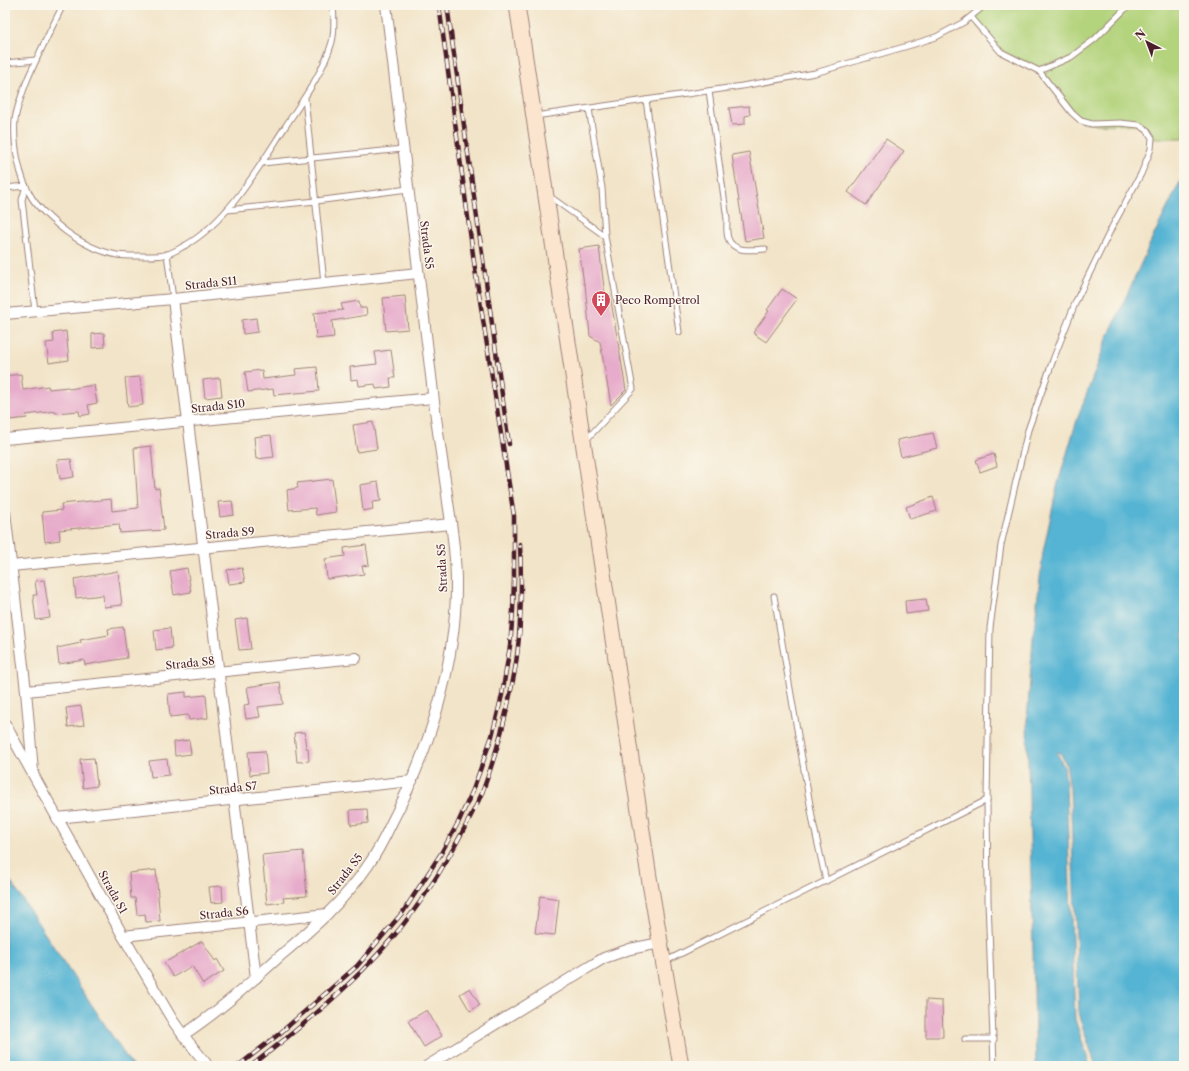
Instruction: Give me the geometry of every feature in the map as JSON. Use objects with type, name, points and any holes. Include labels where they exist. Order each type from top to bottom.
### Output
[{"type":"main road","points":[[517,5],[582,443],[600,546],[660,944],[681,1066]]},
{"type":"street","name":"Strada S5","points":[[183,1035],[203,1022],[256,978],[327,914],[346,895],[368,867],[385,837],[412,781],[432,726],[448,667],[455,620],[456,580],[451,524],[433,398],[386,5]]},
{"type":"street","name":"Strada S11","points":[[5,314],[173,299],[418,274]]},
{"type":"street","points":[[173,299],[256,978]]},
{"type":"street","name":"Strada S10","points":[[5,439],[433,398]]},
{"type":"street","points":[[5,512],[26,690],[34,775]]},
{"type":"street","name":"Strada S9","points":[[11,566],[451,524]]},
{"type":"street","name":"Strada S8","points":[[26,690],[356,658]]},
{"type":"street","name":"Strada S1","points":[[5,724],[123,936],[173,1021],[208,1066]]},
{"type":"street","name":"Strada S7","points":[[57,818],[412,781]]},
{"type":"street","name":"Strada S6","points":[[123,936],[327,914]]},
{"type":"street","points":[[427,1066],[604,958],[630,949],[660,944]]},
{"type":"lane","points":[[63,5],[36,60],[22,93],[16,119],[15,142],[26,186],[32,198],[58,225],[78,240],[96,249],[118,255],[145,256],[167,254],[187,244],[227,210],[262,163],[305,98],[323,64],[332,41],[334,19],[333,5]]},
{"type":"lane","points":[[534,116],[709,91],[815,73],[911,45],[936,36],[971,17],[985,5]]},
{"type":"lane","points":[[1039,71],[1071,57],[1095,39],[1129,5]]},
{"type":"lane","points":[[971,17],[1001,52],[1039,71],[1072,113],[1081,121],[1092,124],[1120,123],[1139,125],[1147,130],[1152,138],[1151,149],[1141,174],[1112,227],[1076,301],[1053,360],[1028,430],[1001,545],[990,628],[987,800],[988,900],[994,1066]]},
{"type":"lane","points":[[5,63],[36,60]]},
{"type":"lane","points":[[709,91],[728,239],[736,248],[748,251],[765,249]]},
{"type":"lane","points":[[305,98],[324,283]]},
{"type":"lane","points":[[646,100],[678,332]]},
{"type":"lane","points":[[582,443],[633,389],[605,236],[602,188],[589,109]]},
{"type":"lane","points":[[262,163],[403,149]]},
{"type":"lane","points":[[5,188],[26,186]]},
{"type":"lane","points":[[26,186],[22,200],[35,311]]},
{"type":"lane","points":[[227,210],[408,190]]},
{"type":"lane","points":[[545,193],[605,236]]},
{"type":"lane","points":[[167,254],[173,299]]},
{"type":"lane","points":[[774,596],[813,822],[826,881]]},
{"type":"lane","points":[[663,962],[987,800]]},
{"type":"lane","points":[[965,1039],[994,1039]]},
{"type":"green space","points":[[985,5],[1184,5],[1184,138],[1152,138],[1139,125],[1092,124],[1081,121],[1039,71],[1001,52],[971,17]]},
{"type":"water","points":[[1184,174],[1184,1066],[1096,1066],[1079,1012],[1070,788],[1066,764],[1060,752],[1057,753],[1064,767],[1066,785],[1075,1019],[1090,1066],[1036,1066],[1027,721],[1033,639],[1043,552],[1058,483],[1077,420],[1107,339],[1153,237]]},
{"type":"water","points":[[5,873],[132,1066],[5,1066]]},
{"type":"building","points":[[749,106],[750,115],[745,116],[745,124],[732,125],[729,108]]},
{"type":"building","points":[[886,139],[904,151],[866,205],[848,192]]},
{"type":"building","points":[[749,152],[764,238],[745,241],[732,155]]},
{"type":"building","points":[[599,246],[605,296],[610,295],[626,390],[611,405],[600,342],[590,336],[585,284],[579,249]]},
{"type":"building","points":[[782,289],[797,299],[766,342],[753,333],[769,311],[767,310]]},
{"type":"building","points":[[405,296],[408,329],[386,331],[383,298]]},
{"type":"building","points":[[359,301],[360,308],[366,308],[367,315],[332,321],[334,337],[316,339],[314,313],[343,310],[341,304]]},
{"type":"building","points":[[256,318],[258,332],[243,334],[242,320]]},
{"type":"building","points":[[66,331],[69,360],[49,363],[46,343],[54,342],[53,333]]},
{"type":"building","points":[[104,333],[105,347],[92,348],[92,334]]},
{"type":"building","points":[[391,350],[395,378],[390,378],[391,387],[376,389],[375,384],[359,386],[358,379],[351,380],[350,367],[377,364],[375,352]]},
{"type":"building","points":[[317,367],[319,391],[274,395],[273,389],[248,392],[245,372],[262,370],[263,379],[296,375],[295,369]]},
{"type":"building","points":[[21,374],[23,390],[48,386],[49,389],[68,387],[69,389],[94,385],[97,403],[88,405],[90,414],[80,416],[79,411],[55,413],[55,411],[26,415],[27,418],[10,420],[5,388],[5,376]]},
{"type":"building","points":[[140,377],[143,405],[128,407],[125,378]]},
{"type":"building","points":[[220,378],[222,396],[205,398],[203,380]]},
{"type":"building","points":[[373,422],[377,449],[357,452],[353,425]]},
{"type":"building","points":[[933,433],[937,448],[901,457],[897,440]]},
{"type":"building","points":[[271,435],[274,457],[256,459],[254,437]]},
{"type":"building","points":[[151,446],[155,489],[159,488],[164,530],[120,533],[119,524],[59,530],[60,540],[45,542],[42,512],[62,510],[61,504],[111,499],[112,511],[138,508],[134,448]]},
{"type":"building","points":[[994,454],[997,466],[980,472],[976,460]]},
{"type":"building","points":[[71,459],[74,477],[60,479],[57,460]]},
{"type":"building","points":[[332,479],[336,512],[316,515],[315,508],[289,510],[287,490],[298,488],[297,483]]},
{"type":"building","points":[[378,482],[381,501],[372,502],[373,509],[363,511],[360,485]]},
{"type":"building","points":[[933,497],[937,511],[910,519],[906,507]]},
{"type":"building","points":[[232,501],[234,515],[220,517],[218,502]]},
{"type":"building","points":[[366,545],[369,565],[362,566],[364,574],[327,579],[325,559],[345,556],[344,548]]},
{"type":"building","points":[[187,568],[191,592],[174,595],[170,571]]},
{"type":"building","points":[[242,568],[245,582],[229,584],[227,570]]},
{"type":"building","points":[[118,571],[122,605],[104,607],[103,595],[76,598],[74,579]]},
{"type":"building","points":[[44,580],[50,618],[36,620],[33,595],[37,595],[35,581]]},
{"type":"building","points":[[926,599],[928,611],[906,614],[905,601]]},
{"type":"building","points":[[247,618],[251,649],[239,650],[235,620]]},
{"type":"building","points":[[123,627],[127,658],[85,665],[84,660],[59,664],[57,648],[81,643],[80,640],[109,635],[108,629]]},
{"type":"building","points":[[170,628],[172,648],[156,650],[154,630]]},
{"type":"building","points":[[280,682],[283,704],[258,707],[260,717],[246,719],[244,705],[250,704],[247,687]]},
{"type":"building","points":[[186,692],[186,697],[206,695],[208,718],[189,720],[188,715],[170,717],[168,694]]},
{"type":"building","points":[[81,706],[84,725],[68,727],[66,708]]},
{"type":"building","points":[[304,732],[306,748],[308,748],[309,761],[297,762],[294,733]]},
{"type":"building","points":[[189,740],[191,754],[175,756],[174,742]]},
{"type":"building","points":[[265,751],[267,773],[250,775],[248,752]]},
{"type":"building","points":[[94,758],[97,786],[83,788],[80,759]]},
{"type":"building","points":[[167,759],[169,775],[151,777],[149,761]]},
{"type":"building","points":[[367,809],[368,823],[351,825],[350,810]]},
{"type":"building","points":[[303,851],[307,896],[283,898],[284,902],[267,904],[262,855]]},
{"type":"building","points":[[156,870],[160,921],[146,922],[145,914],[137,915],[135,898],[131,898],[129,873]]},
{"type":"building","points":[[222,886],[223,902],[211,903],[209,887]]},
{"type":"building","points":[[540,896],[559,899],[555,935],[535,933]]},
{"type":"building","points":[[202,941],[215,961],[217,959],[224,971],[203,984],[192,966],[173,977],[164,963]]},
{"type":"building","points":[[470,988],[480,1005],[470,1011],[460,994]]},
{"type":"building","points":[[926,1000],[942,1001],[943,1037],[926,1037]]},
{"type":"building","points":[[427,1010],[442,1036],[424,1047],[408,1021]]},
{"type":"railway","points":[[238,1066],[279,1034],[357,966],[403,912],[440,855],[458,823],[473,790],[492,736],[502,695],[510,646],[513,611],[514,516],[475,269],[439,5]]},
{"type":"railway","points":[[447,5],[509,444]]},
{"type":"railway","points":[[251,1066],[307,1021],[343,989],[393,937],[432,885],[473,811],[482,793],[495,753],[506,713],[515,668],[518,650],[520,615],[520,544]]},
{"type":"place","name":"Peco Rompetrol","points":[[601,317]]}]
